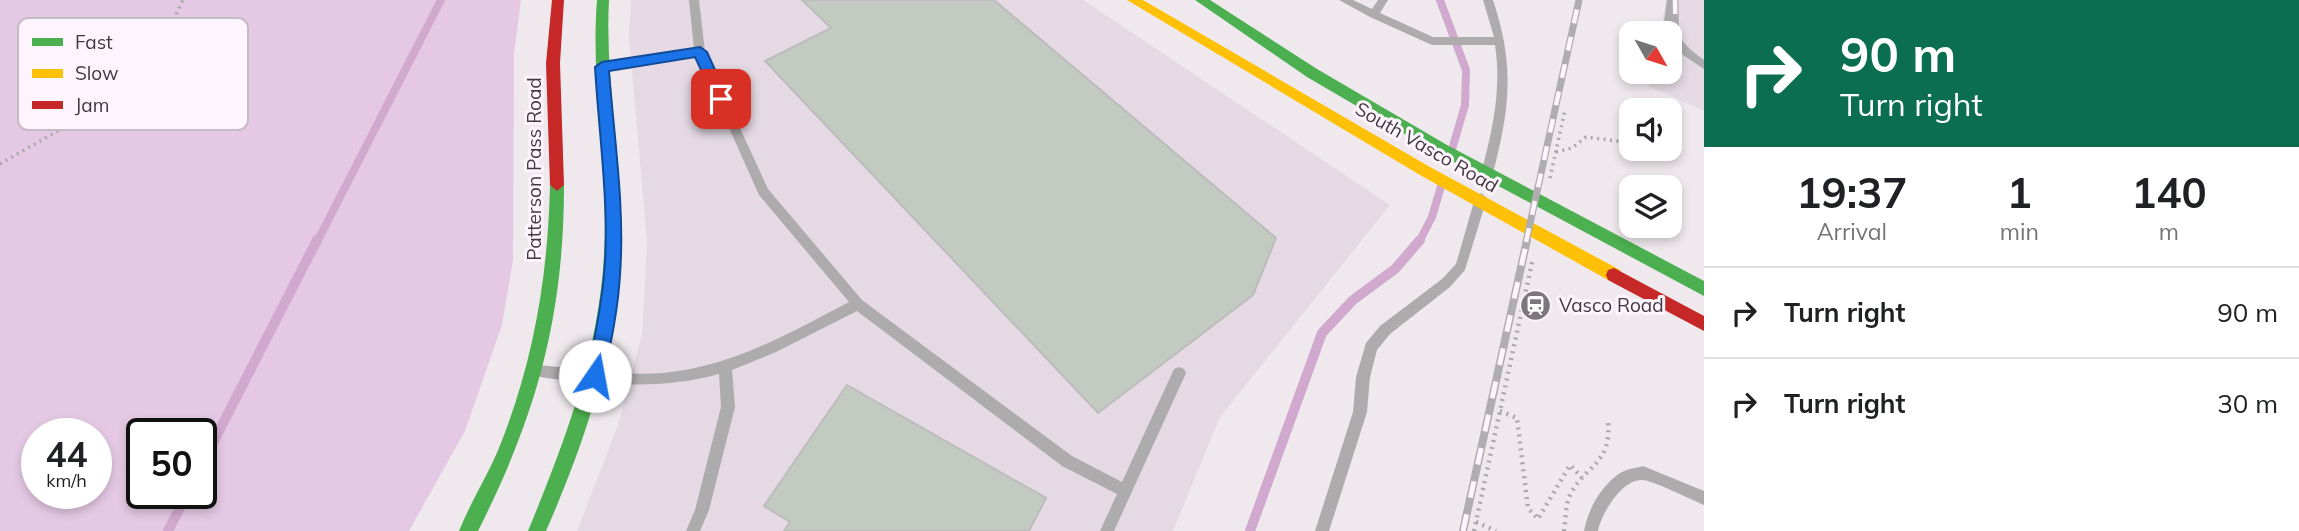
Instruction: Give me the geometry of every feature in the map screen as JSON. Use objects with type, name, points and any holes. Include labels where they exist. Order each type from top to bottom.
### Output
[{"type":"main road","name":"Patterson Pass Road","points":[[468,531],[506,457],[537,371],[548,320],[556,263],[554,53],[558,0]]},
{"type":"main road","points":[[537,531],[559,484],[595,376],[607,322],[613,223],[602,67],[603,0]]},
{"type":"main road","name":"South Vasco Road","points":[[1133,0],[1549,241],[1697,321]]},
{"type":"main road","name":"South Vasco Road","points":[[1201,0],[1350,96],[1558,213],[1699,286]]},
{"type":"lane","points":[[694,0],[700,52],[763,192],[859,304],[1068,461],[1125,491]]},
{"type":"lane","points":[[1344,0],[1410,32],[1440,42],[1500,41]]},
{"type":"lane","points":[[1374,15],[1383,0]]},
{"type":"lane","points":[[1322,531],[1360,412],[1363,377],[1371,347],[1385,330],[1446,283],[1461,266],[1502,117],[1506,82],[1500,41],[1488,0]]},
{"type":"lane","points":[[1672,0],[1670,29],[1681,50],[1704,65]]},
{"type":"lane","points":[[602,67],[700,52]]},
{"type":"lane","points":[[537,371],[677,378],[725,368],[859,304]]},
{"type":"lane","points":[[693,531],[702,510],[728,407],[725,368]]},
{"type":"lane","points":[[1107,531],[1179,373]]},
{"type":"lane","points":[[1591,531],[1594,515],[1607,496],[1626,477],[1643,473],[1671,482],[1704,498]]},
{"type":"path","points":[[174,18],[183,0]]},
{"type":"path","points":[[1550,180],[1565,110]]},
{"type":"path","points":[[0,164],[59,130]]},
{"type":"path","points":[[1556,152],[1572,148],[1586,137],[1619,140]]},
{"type":"path","points":[[1474,531],[1535,247]]},
{"type":"path","points":[[1500,411],[1517,418],[1528,508],[1538,519],[1570,465],[1582,478]]},
{"type":"path","points":[[1564,531],[1569,496],[1582,478],[1602,462],[1608,450],[1611,439],[1608,423]]},
{"type":"path","points":[[1476,522],[1496,531]]},
{"type":"shaded area","points":[[0,0],[521,0],[514,54],[513,260],[502,325],[465,431],[409,531],[0,531]]},
{"type":"shaded area","points":[[631,0],[1083,0],[1390,205],[1220,417],[1173,531],[577,531],[618,425],[642,334],[647,242],[629,37]]},
{"type":"shaded area","points":[[1666,0],[1704,0],[1704,111],[1682,101],[1682,98],[1675,98],[1649,86],[1682,84],[1682,21],[1662,21]]},
{"type":"building","points":[[802,0],[994,0],[1276,238],[1253,295],[1098,413],[765,61],[831,28]]},
{"type":"building","points":[[847,385],[1046,498],[1029,531],[784,531],[790,522],[764,506]]},
{"type":"waterway","points":[[317,242],[441,0]]},
{"type":"waterway","points":[[1440,0],[1466,70],[1465,105],[1451,153]]},
{"type":"waterway","points":[[1419,242],[1432,217],[1442,183]]},
{"type":"waterway","points":[[217,435],[317,240]]},
{"type":"waterway","points":[[1250,531],[1322,333],[1353,300],[1395,269],[1420,240]]},
{"type":"waterway","points":[[168,531],[179,509]]},
{"type":"railway","points":[[1526,242],[1579,0]]},
{"type":"railway","points":[[1675,0],[1675,21]]},
{"type":"railway","points":[[1463,531],[1527,240]]},
{"type":"traffic: fast","points":[[537,531],[568,457],[593,381],[608,303],[613,223],[602,84],[603,0]]},
{"type":"traffic: fast","points":[[1201,0],[1312,73],[1442,149],[1704,289]]},
{"type":"traffic: fast","points":[[468,531],[508,448],[536,364],[553,277],[557,185]]},
{"type":"traffic: slow","points":[[1133,0],[1425,171],[1614,275]]},
{"type":"traffic: jam","points":[[557,185],[553,63],[558,0]]},
{"type":"traffic: jam","points":[[1614,275],[1704,324]]},
{"type":"place","name":"Vasco Road","points":[[1536,305]]},
{"type":"route","points":[[595,376],[607,322],[612,274],[613,223],[602,67],[700,52],[721,99]]}]
